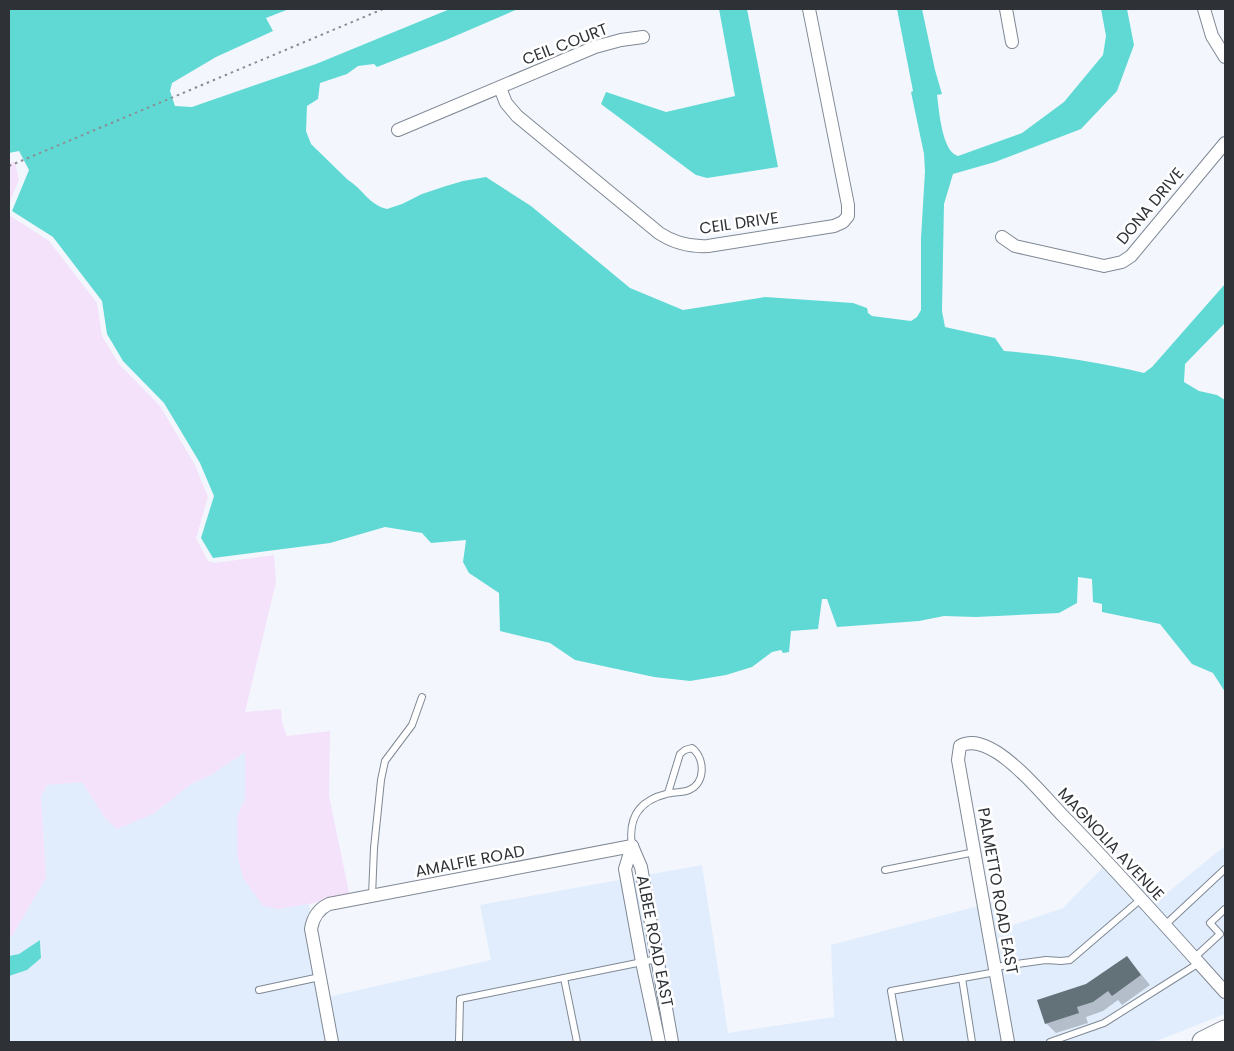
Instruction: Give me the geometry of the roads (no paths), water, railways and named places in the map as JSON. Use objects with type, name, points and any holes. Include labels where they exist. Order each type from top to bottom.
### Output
[{"type":"main road","points":[[1203,1042],[1225,1031]]},
{"type":"street","name":"CEIL DRIVE","points":[[500,88],[506,103],[517,116],[659,233],[675,242],[691,246],[708,246],[834,226],[843,222],[848,216],[848,205],[809,9]]},
{"type":"street","points":[[1006,9],[1012,42]]},
{"type":"street","points":[[1204,9],[1212,36],[1225,57]]},
{"type":"street","name":"CEIL COURT","points":[[500,88],[596,47],[621,40],[643,37]]},
{"type":"street","points":[[398,130],[500,88]]},
{"type":"street","name":"DONA DRIVE","points":[[1002,237],[1015,246],[1104,266],[1122,262],[1131,256],[1225,143]]},
{"type":"street","name":"MAGNOLIA AVENUE","points":[[960,746],[971,742],[976,743],[998,753],[1009,762],[1109,863],[1225,992]]},
{"type":"street","name":"PALMETTO ROAD EAST","points":[[960,746],[958,760],[1008,1042]]},
{"type":"street","name":"AMALFIE ROAD","points":[[320,977],[311,929],[312,921],[317,913],[329,904],[632,846]]},
{"type":"street","name":"ALBEE ROAD EAST","points":[[632,846],[642,867],[672,1042]]},
{"type":"street","name":"ALBEE ROAD EAST","points":[[632,846],[625,869],[659,1042]]},
{"type":"street","points":[[320,977],[332,1042]]},
{"type":"lane","points":[[372,896],[374,848],[385,761],[412,725],[422,697]]},
{"type":"lane","name":"ALBEE ROAD EAST","points":[[632,846],[631,825],[637,812],[650,800],[668,793],[687,791],[695,787],[700,780],[701,765],[697,752],[692,748],[680,754],[668,793]]},
{"type":"lane","points":[[885,870],[975,852]]},
{"type":"lane","points":[[1164,925],[1225,868]]},
{"type":"lane","points":[[900,1042],[891,991],[1046,960],[1061,962],[1070,960],[1141,899]]},
{"type":"lane","points":[[1050,1042],[1104,1023],[1197,960],[1220,934],[1210,923],[1225,909]]},
{"type":"lane","points":[[458,1042],[460,999],[657,959]]},
{"type":"lane","points":[[259,990],[320,977]]},
{"type":"lane","points":[[564,978],[577,1042]]},
{"type":"lane","points":[[962,978],[972,1042]]},
{"type":"water","points":[[9,9],[289,9],[266,18],[273,31],[216,57],[172,83],[170,91],[175,106],[192,107],[316,64],[450,9],[518,9],[377,67],[374,64],[358,66],[347,74],[320,83],[318,99],[307,106],[306,131],[311,144],[375,204],[387,209],[446,186],[486,177],[531,206],[630,288],[683,310],[765,297],[853,303],[867,308],[868,313],[872,316],[911,321],[917,317],[921,310],[921,238],[925,171],[924,154],[897,9],[922,9],[942,94],[937,95],[942,130],[948,147],[958,156],[1022,133],[1064,102],[1103,55],[1106,36],[1101,9],[1127,9],[1134,45],[1117,91],[1081,129],[995,162],[953,174],[944,204],[942,311],[945,327],[995,338],[1004,351],[1074,359],[1144,373],[1152,367],[1225,284],[1225,323],[1185,364],[1184,382],[1199,391],[1217,395],[1225,400],[1225,692],[1213,673],[1192,664],[1160,624],[1102,612],[1102,604],[1093,602],[1092,579],[1078,577],[1077,603],[1059,613],[976,617],[944,616],[919,621],[837,627],[827,599],[822,599],[818,629],[791,631],[789,652],[783,653],[781,650],[772,652],[752,667],[726,675],[690,681],[654,677],[575,660],[550,643],[500,631],[499,593],[469,573],[463,562],[466,540],[431,543],[422,533],[385,527],[330,543],[213,558],[201,538],[214,496],[200,463],[164,403],[123,361],[107,334],[102,301],[53,237],[12,211],[29,170],[19,151],[9,153]]},
{"type":"water","points":[[719,9],[747,9],[778,167],[707,178],[696,175],[601,104],[606,92],[666,112],[735,96]]},
{"type":"water","points":[[40,940],[41,958],[27,970],[9,976],[9,956],[19,954]]}]
